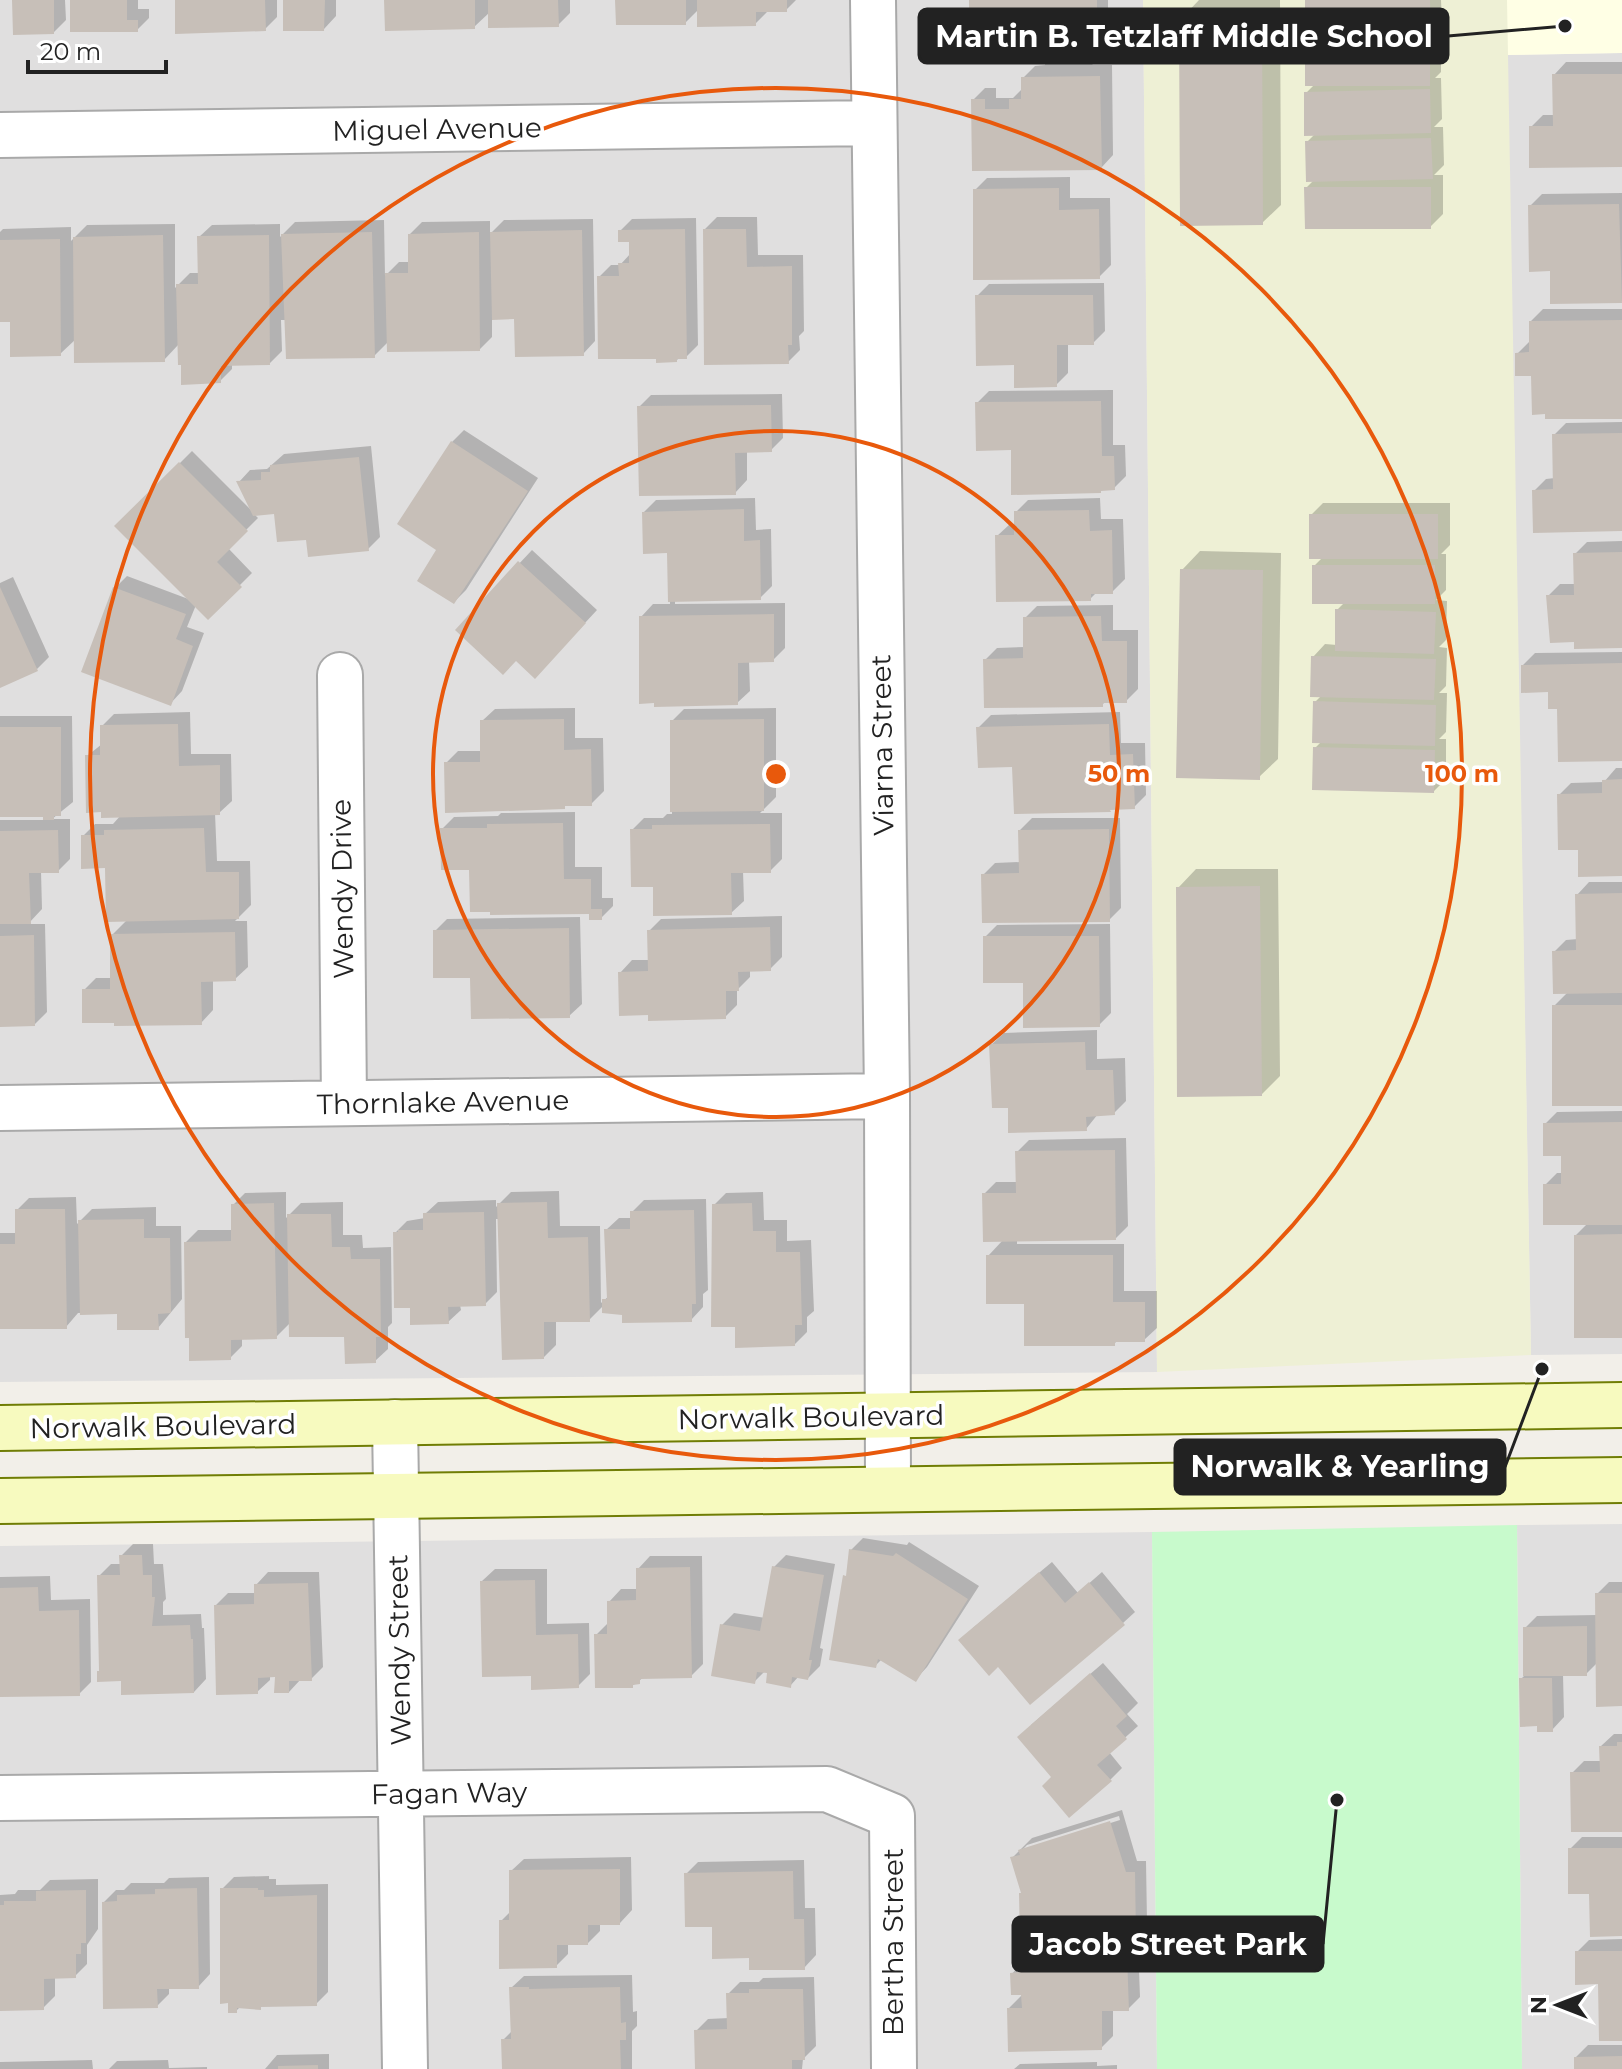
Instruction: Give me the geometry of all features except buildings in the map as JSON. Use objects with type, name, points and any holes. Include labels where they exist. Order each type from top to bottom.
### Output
[{"type":"main road","name":"Norwalk Boulevard","points":[[0,1428],[1622,1405]]},
{"type":"main road","points":[[0,1501],[1622,1480]]},
{"type":"street","name":"Viarna Street","points":[[873,0],[887,1096],[888,1489]]},
{"type":"street","name":"Miguel Avenue","points":[[0,135],[874,123]]},
{"type":"street","name":"Wendy Drive","points":[[340,675],[344,1103]]},
{"type":"street","name":"Thornlake Avenue","points":[[0,1108],[887,1096]]},
{"type":"street","name":"Wendy Street","points":[[395,1422],[405,2069]]},
{"type":"street","name":"Fagan Way","points":[[0,1798],[827,1789],[892,1816]]},
{"type":"street","name":"Bertha Street","points":[[892,1816],[894,2069]]},
{"type":"shaded area","points":[[0,0],[1143,0],[1157,1372],[0,1382]]},
{"type":"shaded area","points":[[1143,0],[1507,0],[1531,1355],[1157,1372]]},
{"type":"shaded area","points":[[1507,0],[1622,0],[1622,53],[1507,55]]},
{"type":"shaded area","points":[[1622,53],[1622,1354],[1531,1355],[1507,55]]},
{"type":"shaded area","points":[[1622,1524],[1622,2069],[1522,2069],[1517,1525]]},
{"type":"shaded area","points":[[1152,1532],[1157,2069],[0,2069],[0,1546]]},
{"type":"green space","points":[[1517,1525],[1522,2069],[1157,2069],[1152,1532]]},
{"type":"place","name":"Martin B. Tetzlaff Middle School","points":[[1565,26]]},
{"type":"place","name":"Norwalk & Yearling","points":[[1542,1369]]},
{"type":"place","name":"Jacob Street Park","points":[[1337,1800]]}]
